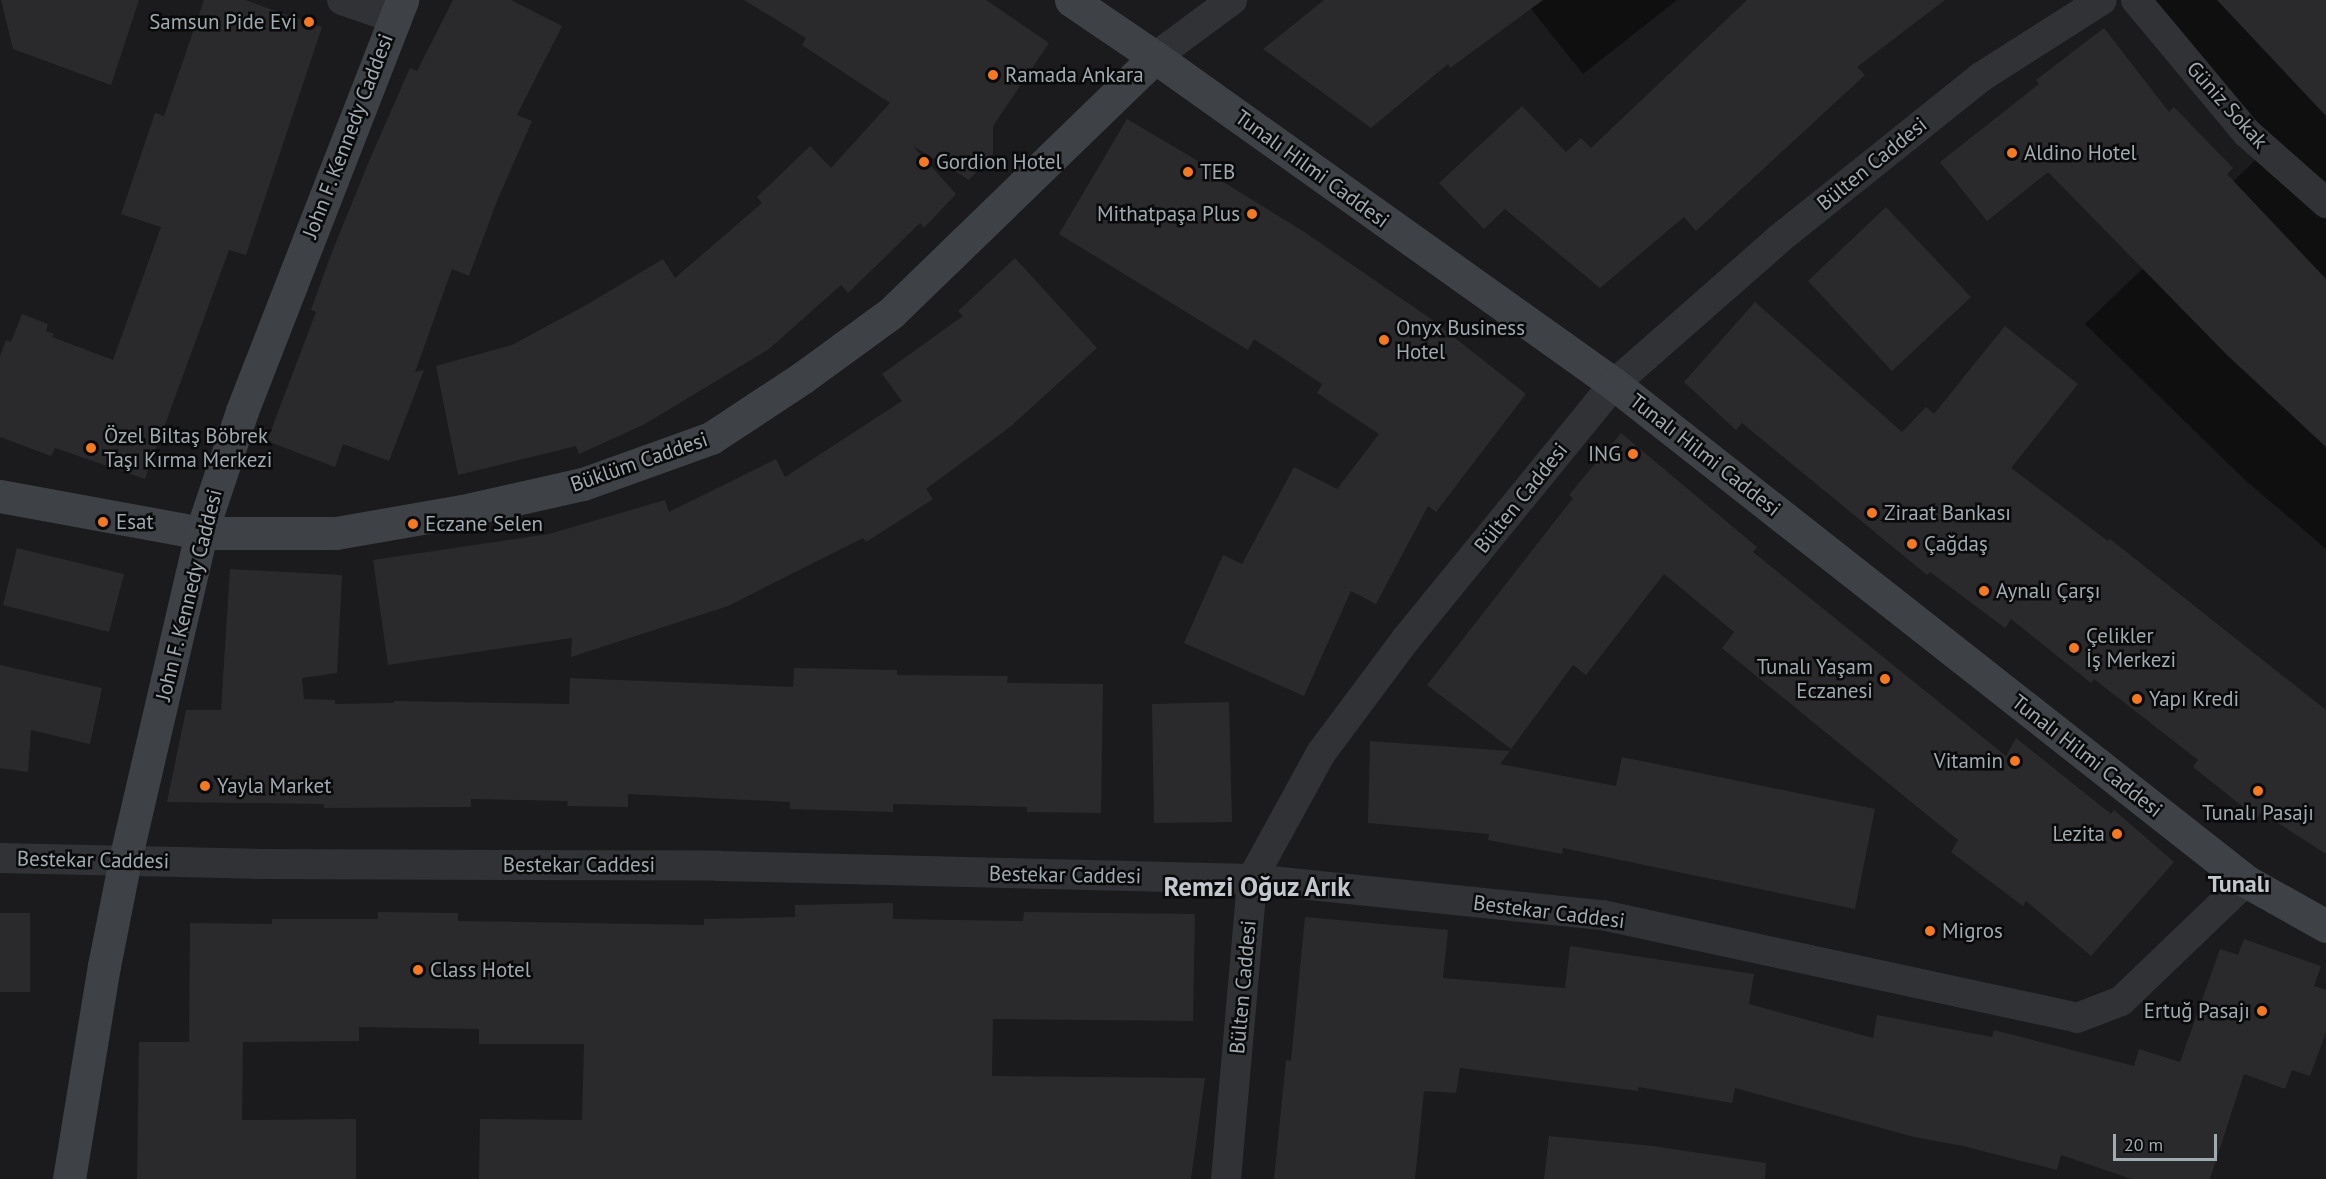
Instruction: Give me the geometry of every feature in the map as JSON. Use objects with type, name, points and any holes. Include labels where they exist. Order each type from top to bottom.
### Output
[{"type":"main road","name":"Tunalı Hilmi Caddesi","points":[[1071,0],[1155,57],[1614,384],[2246,881],[2326,926]]},
{"type":"main road","name":"John F. Kennedy Caddesi","points":[[69,1179],[125,860],[201,533],[242,411],[398,9]]},
{"type":"main road","name":"Büklüm Caddesi","points":[[0,496],[201,533],[336,533],[462,510],[583,484],[711,438],[802,378],[891,313],[1155,57]]},
{"type":"street","points":[[342,0],[398,9]]},
{"type":"street","name":"Büklüm Caddesi","points":[[1155,57],[1233,0]]},
{"type":"street","name":"Bülten Caddesi","points":[[1226,1179],[1252,879],[1321,753],[1406,639],[1614,384],[1780,238],[1981,77],[2102,0]]},
{"type":"street","name":"Güniz Sokak","points":[[2136,0],[2247,133],[2326,203]]},
{"type":"street","name":"Bestekar Caddesi","points":[[0,858],[256,864],[718,866],[1252,879],[1602,915],[2077,1018],[2121,1000],[2246,881]]},
{"type":"shaded area","points":[[0,0],[1524,0],[1583,74],[1677,0],[2136,0],[2266,150],[2085,324],[2244,479],[2326,549],[2326,1179],[0,1179]]},
{"type":"building","points":[[1,0],[139,0],[111,85],[13,49]]},
{"type":"building","points":[[204,0],[245,0],[322,27],[246,255],[229,250],[145,479],[55,448],[51,456],[0,437],[0,356],[6,340],[11,342],[22,314],[48,324],[46,331],[54,334],[52,337],[113,360],[161,227],[121,214],[155,113],[164,116]]},
{"type":"building","points":[[453,0],[511,0],[562,26],[517,115],[532,121],[497,201],[469,276],[452,269],[415,372],[424,370],[389,461],[343,444],[335,467],[267,441],[316,312],[311,310],[332,252],[372,154],[410,68],[417,71]]},
{"type":"building","points":[[744,0],[986,0],[1049,43],[993,126],[993,154],[969,180],[913,146],[956,194],[924,228],[920,223],[848,293],[841,285],[769,349],[645,424],[579,454],[576,446],[458,475],[436,366],[512,345],[588,304],[663,259],[675,278],[762,203],[757,197],[810,146],[831,168],[890,103],[802,45],[806,38]]},
{"type":"building","points":[[1324,0],[1543,0],[1450,68],[1448,64],[1371,128],[1263,49]]},
{"type":"building","points":[[1747,0],[1945,0],[1857,67],[1865,75],[1696,231],[1684,217],[1600,288],[1505,209],[1484,229],[1439,183],[1522,106],[1566,152],[1581,138],[1591,148]]},
{"type":"building","points":[[2217,0],[2326,0],[2326,116]]},
{"type":"building","points":[[2104,28],[2169,112],[2174,107],[2233,168],[2227,174],[2326,279],[2326,447],[2227,355],[2048,172],[1987,221],[1940,162],[2039,84],[2036,80]]},
{"type":"building","points":[[1127,119],[1215,171],[1212,175],[1306,233],[1431,319],[1526,394],[1436,512],[1428,506],[1376,604],[1351,591],[1304,696],[1184,643],[1223,555],[1242,564],[1294,467],[1337,489],[1379,434],[1317,393],[1322,384],[1254,339],[1248,350],[1059,234]]},
{"type":"building","points":[[1886,207],[1971,297],[1892,371],[1808,281]]},
{"type":"building","points":[[1015,258],[1097,348],[1010,427],[926,489],[933,499],[866,542],[863,538],[728,606],[571,657],[572,638],[388,665],[373,560],[549,534],[665,500],[669,512],[776,459],[785,477],[902,401],[882,374],[963,316],[958,311]]},
{"type":"building","points":[[1755,302],[1902,432],[1926,407],[1934,414],[2005,326],[2078,384],[2011,468],[2108,541],[2110,539],[2326,710],[2326,854],[2261,812],[2257,818],[2193,767],[2198,760],[2094,679],[2091,683],[2011,619],[2005,628],[1930,572],[1927,575],[1742,423],[1736,430],[1684,382]]},
{"type":"building","points":[[1621,433],[1757,547],[1753,552],[2006,756],[2016,738],[2111,814],[2114,810],[2174,862],[2091,956],[2026,901],[2023,906],[1951,852],[1958,840],[1722,648],[1734,632],[1664,574],[1586,675],[1573,665],[1511,749],[1427,685],[1573,498],[1569,495]]},
{"type":"building","points":[[17,548],[124,574],[109,632],[3,605]]},
{"type":"building","points":[[230,569],[342,575],[337,673],[302,678],[304,699],[335,700],[335,704],[394,703],[394,701],[569,704],[570,678],[793,687],[794,668],[897,670],[897,675],[1008,676],[1007,683],[1103,684],[1101,813],[1027,812],[1027,807],[893,804],[893,812],[790,809],[790,802],[628,794],[628,807],[567,806],[568,801],[471,799],[471,807],[324,808],[324,804],[167,802],[186,710],[221,710]]},
{"type":"building","points":[[0,665],[102,688],[90,744],[31,730],[28,772],[0,768]]},
{"type":"building","points":[[1229,702],[1232,822],[1154,823],[1152,704]]},
{"type":"building","points":[[1370,741],[1510,751],[1500,764],[1616,786],[1622,757],[1875,809],[1855,909],[1563,848],[1562,854],[1488,840],[1489,834],[1368,823]]},
{"type":"building","points":[[893,903],[893,919],[1023,921],[1024,912],[1195,914],[1193,1021],[993,1019],[992,1076],[1205,1078],[1191,1179],[479,1179],[480,1119],[582,1120],[584,1044],[479,1044],[479,1029],[359,1027],[359,1041],[243,1042],[242,1120],[356,1119],[356,1179],[137,1179],[139,1042],[189,1042],[190,923],[272,924],[272,919],[378,919],[378,912],[458,913],[458,921],[704,925],[704,919],[795,917],[795,905]]},
{"type":"building","points":[[0,913],[30,913],[30,992],[0,992]]},
{"type":"building","points":[[1305,917],[1448,930],[1443,978],[1565,988],[1570,946],[1754,974],[1749,1004],[1873,1038],[1877,1015],[1992,1037],[1994,1030],[2134,1066],[2139,1049],[2180,1062],[2220,949],[2238,955],[2244,939],[2321,966],[2314,986],[2326,990],[2326,1032],[2310,1076],[2292,1070],[2285,1089],[2244,1074],[2210,1179],[2132,1179],[2061,1155],[2057,1170],[1963,1146],[1914,1137],[1735,1088],[1732,1103],[1638,1087],[1638,1091],[1460,1068],[1456,1093],[1424,1091],[1415,1179],[1274,1179],[1286,1060],[1291,1061]]},
{"type":"building","points":[[1549,1136],[1653,1146],[1766,1163],[1765,1179],[1544,1179]]},
{"type":"place","name":"Samsun Pide Evi","points":[[309,22]]},
{"type":"place","name":"Ramada Ankara","points":[[993,75]]},
{"type":"place","name":"Aldino Hotel","points":[[2012,153]]},
{"type":"place","name":"Gordion Hotel","points":[[924,162]]},
{"type":"place","name":"TEB","points":[[1188,172]]},
{"type":"place","name":"Mithatpaşa Plus","points":[[1252,214]]},
{"type":"place","name":"Onyx Business Hotel","points":[[1384,340]]},
{"type":"place","name":"Özel Biltaş Böbrek Taşı Kırma Merkezi","points":[[91,448]]},
{"type":"place","name":"ING","points":[[1633,454]]},
{"type":"place","name":"Ziraat Bankası","points":[[1872,513]]},
{"type":"place","name":"Esat","points":[[103,522]]},
{"type":"place","name":"Eczane Selen","points":[[413,524]]},
{"type":"place","name":"Çağdaş","points":[[1912,544]]},
{"type":"place","name":"Aynalı Çarşı","points":[[1984,591]]},
{"type":"place","name":"Çelikler İş Merkezi","points":[[2074,648]]},
{"type":"place","name":"Tunalı Yaşam Eczanesi","points":[[1885,679]]},
{"type":"place","name":"Yapı Kredi","points":[[2137,699]]},
{"type":"place","name":"Vitamin","points":[[2015,761]]},
{"type":"place","name":"Yayla Market","points":[[205,786]]},
{"type":"place","name":"Tunalı Pasajı","points":[[2258,791]]},
{"type":"place","name":"Lezita","points":[[2117,834]]},
{"type":"place","name":"Migros","points":[[1930,931]]},
{"type":"place","name":"Class Hotel","points":[[418,970]]},
{"type":"place","name":"Ertuğ Pasajı","points":[[2262,1011]]},
{"type":"district","name":"Tunalı","points":[[2239,884]]},
{"type":"district","name":"Remzi Oğuz Arık","points":[[1257,887]]}]
